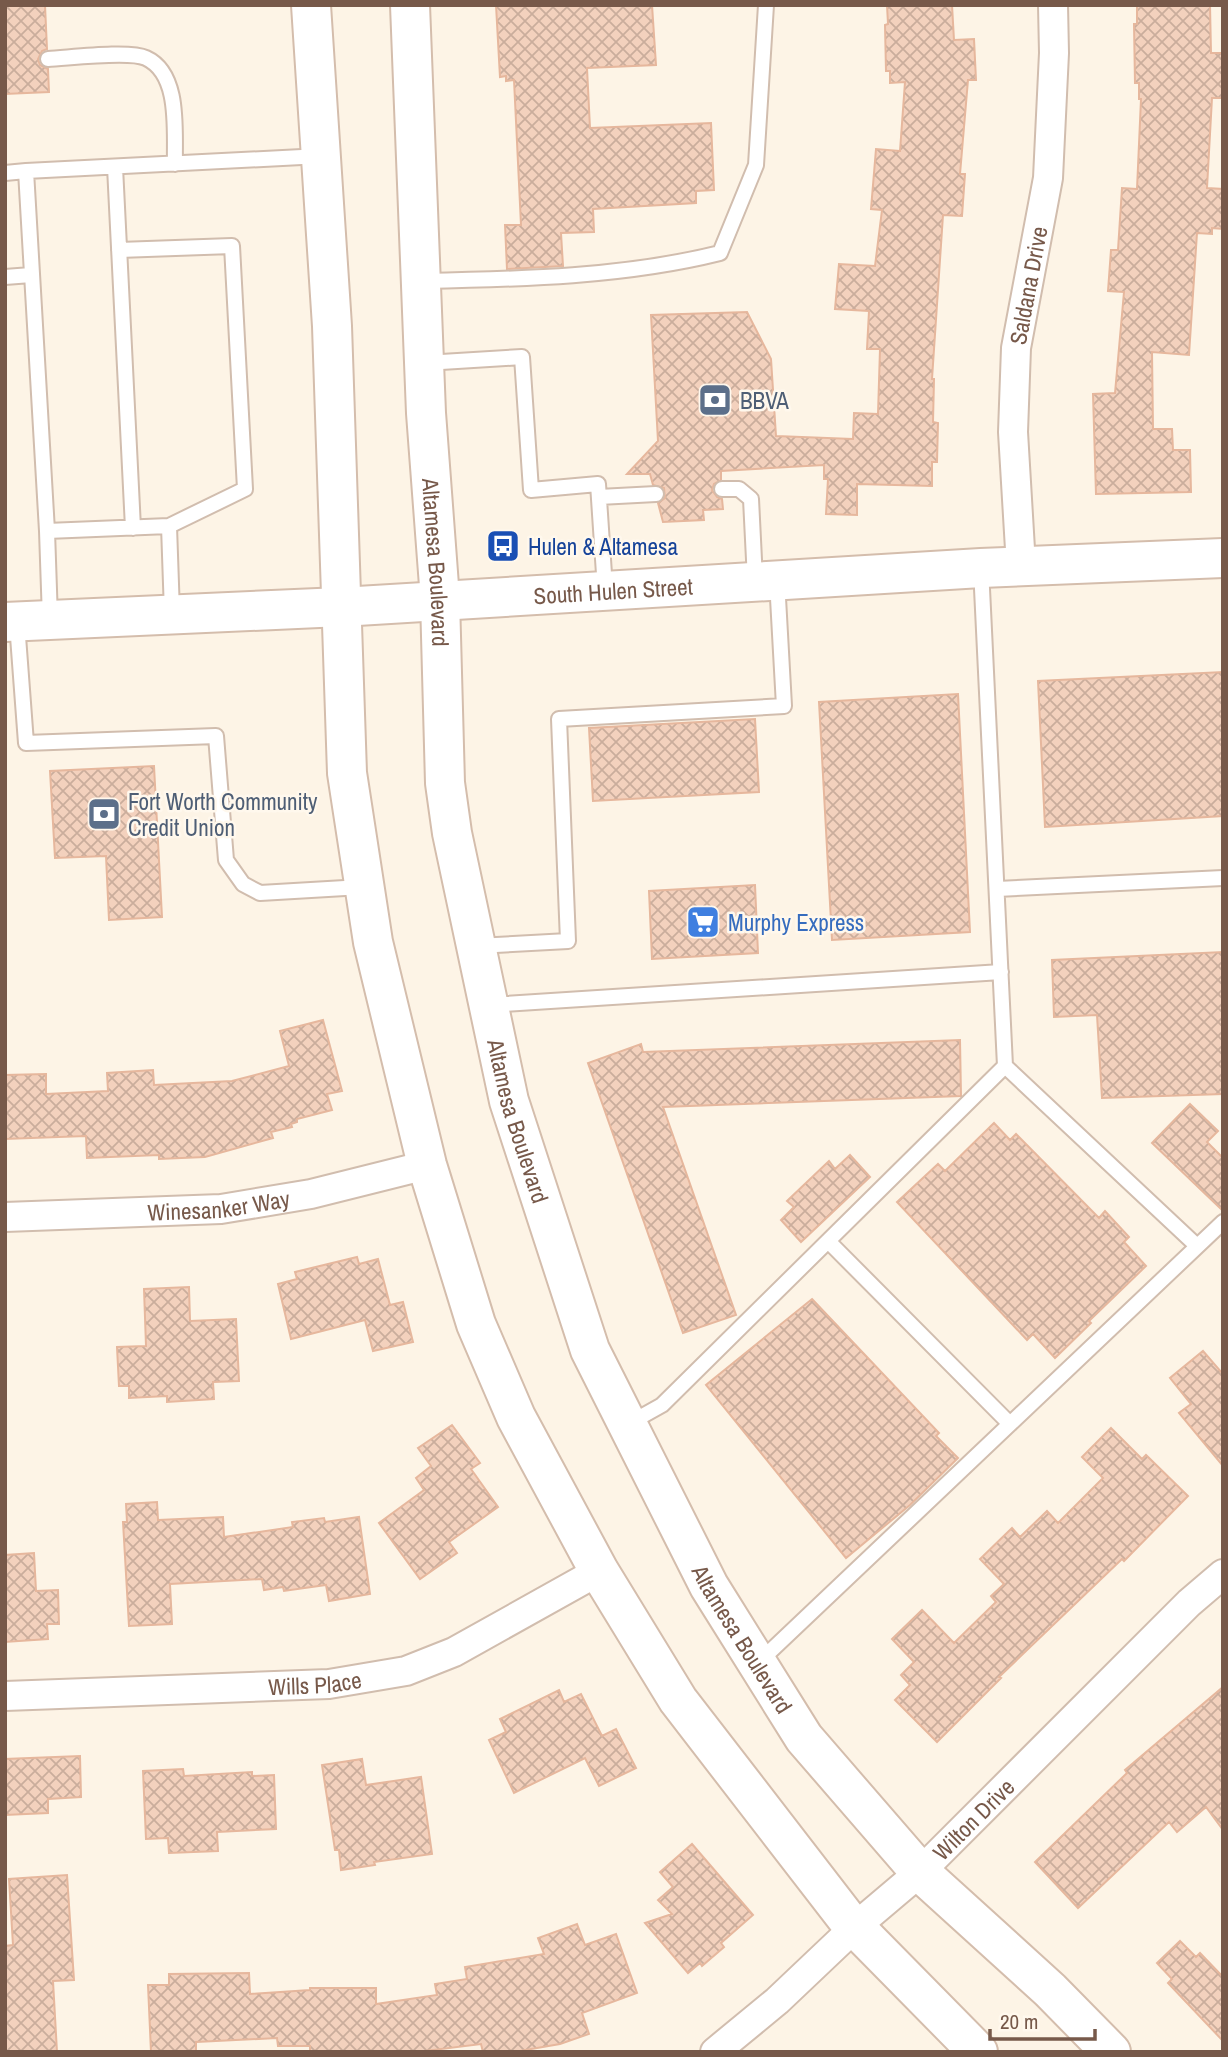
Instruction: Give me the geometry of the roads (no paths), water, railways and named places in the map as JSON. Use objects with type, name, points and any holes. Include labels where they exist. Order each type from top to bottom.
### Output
[{"type":"main road","points":[[311,5],[332,327],[347,773],[373,942],[427,1165],[481,1336],[516,1417],[599,1571],[678,1700],[855,1927],[978,2052]]},
{"type":"main road","name":"Altamesa Boulevard","points":[[410,5],[424,363],[440,599],[445,783],[452,832],[509,1101],[520,1142],[590,1350],[709,1586],[804,1738],[920,1872],[1050,1990],[1111,2052]]},
{"type":"main road","name":"South Hulen Street","points":[[17,620],[341,607],[981,568],[1223,558]]},
{"type":"street","name":"Saldana Drive","points":[[1021,566],[1013,432],[1016,348],[1048,178],[1055,53],[1054,5]]},
{"type":"street","name":"Winesanker Way","points":[[5,1217],[221,1209],[311,1194],[427,1165]]},
{"type":"street","name":"Wills Place","points":[[5,1696],[329,1684],[406,1671],[454,1652],[599,1571]]},
{"type":"street","name":"Wilton Drive","points":[[715,2052],[777,2001],[855,1927],[920,1872],[1189,1603],[1223,1574]]},
{"type":"lane","points":[[421,281],[568,276],[691,260],[720,253],[756,165],[766,5]]},
{"type":"lane","points":[[48,59],[131,55],[145,57],[157,65],[166,79],[171,96],[175,164]]},
{"type":"lane","points":[[5,173],[321,156]]},
{"type":"lane","points":[[116,167],[133,528]]},
{"type":"lane","points":[[26,172],[47,531],[17,620],[26,743],[216,736],[226,860],[243,884],[260,893],[365,887]]},
{"type":"lane","points":[[47,531],[169,526],[244,489],[232,246],[119,250]]},
{"type":"lane","points":[[5,277],[30,275]]},
{"type":"lane","points":[[424,363],[522,357],[531,490],[598,484],[605,590]]},
{"type":"lane","points":[[476,946],[568,941],[559,719],[784,706],[751,499],[739,489],[722,489]]},
{"type":"lane","points":[[600,497],[656,494]]},
{"type":"lane","points":[[169,526],[172,615]]},
{"type":"lane","points":[[981,568],[1005,1066],[1197,1246]]},
{"type":"lane","points":[[997,889],[1223,878]]},
{"type":"lane","points":[[488,1005],[1001,972]]},
{"type":"lane","points":[[627,1425],[662,1405],[1005,1066]]},
{"type":"lane","points":[[757,1664],[1223,1222]]},
{"type":"lane","points":[[828,1241],[1010,1424]]},
{"type":"place","name":"BBVA","points":[[715,400]]},
{"type":"place","name":"Hulen & Altamesa","points":[[503,546]]},
{"type":"place","name":"Fort Worth Community Credit Union","points":[[104,814]]},
{"type":"place","name":"Murphy Express","points":[[703,922]]}]
